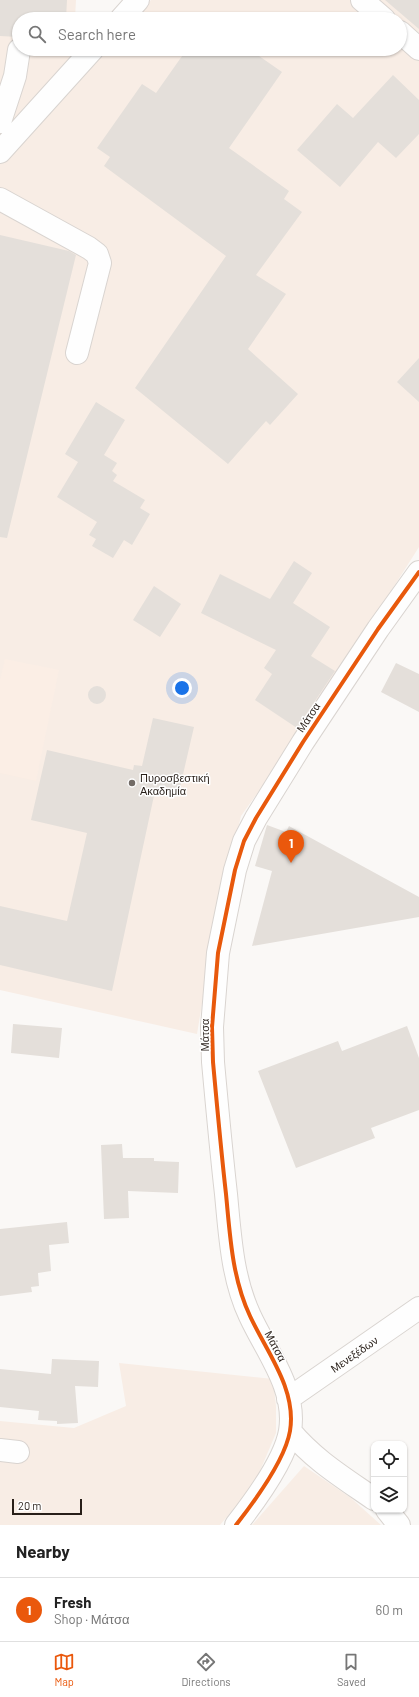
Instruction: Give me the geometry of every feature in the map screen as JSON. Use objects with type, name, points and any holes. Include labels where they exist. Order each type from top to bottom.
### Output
[{"type":"street","points":[[127,12],[138,0]]},
{"type":"street","points":[[362,0],[376,12]]},
{"type":"street","points":[[407,38],[419,49]]},
{"type":"street","points":[[0,122],[15,76],[18,56]]},
{"type":"street","points":[[0,152],[87,56]]},
{"type":"street","points":[[0,199],[89,248],[97,254],[100,263],[77,353]]},
{"type":"street","name":"Μάτσα","points":[[236,1525],[256,1500],[284,1448],[290,1432],[288,1399],[280,1374],[249,1315],[234,1269],[213,1062],[212,1027],[218,953],[235,870],[244,841],[256,818],[303,742],[378,629],[419,572]]},
{"type":"street","name":"Μενεξέδων","points":[[288,1399],[419,1308]]},
{"type":"street","points":[[290,1432],[301,1445],[324,1465],[371,1497]]},
{"type":"street","points":[[389,1513],[399,1525]]},
{"type":"shaded area","points":[[0,0],[76,0],[75,12],[12,12],[12,56],[407,56],[407,12],[140,12],[151,0],[419,0],[419,547],[302,731],[241,816],[215,925],[197,1034],[0,990]]},
{"type":"shaded area","points":[[5,659],[59,670],[36,781],[0,773],[0,680]]},
{"type":"shaded area","points":[[119,1363],[273,1379],[276,1406],[276,1433],[254,1485],[220,1525],[0,1525],[0,1421],[74,1428],[126,1406]]},
{"type":"shaded area","points":[[304,1466],[351,1498],[381,1525],[252,1525]]},
{"type":"building","points":[[0,0],[67,0],[66,12],[12,12],[12,37],[0,36]]},
{"type":"building","points":[[385,0],[419,0],[419,29],[407,19],[407,12],[399,12]]},
{"type":"building","points":[[182,56],[259,56],[282,72],[229,148],[289,191],[284,199],[302,212],[256,275],[286,294],[248,349],[298,394],[270,425],[266,421],[228,464],[135,388],[226,256],[104,166],[110,157],[97,148],[142,84],[156,93]]},
{"type":"building","points":[[393,75],[419,100],[419,134],[396,158],[378,142],[340,187],[297,150],[337,104],[353,118]]},
{"type":"building","points":[[0,235],[69,251],[76,255],[7,538],[0,537]]},
{"type":"building","points":[[419,358],[419,402],[397,382]]},
{"type":"building","points":[[96,402],[125,420],[104,455],[117,463],[112,471],[117,475],[113,481],[145,500],[140,508],[150,514],[132,545],[124,540],[113,558],[92,546],[96,539],[89,535],[97,522],[57,497],[78,462],[65,454]]},
{"type":"building","points":[[294,561],[312,573],[293,603],[330,627],[311,656],[335,671],[297,728],[255,700],[272,674],[264,668],[276,650],[201,613],[220,574],[270,599]]},
{"type":"building","points":[[154,586],[181,604],[160,637],[133,620]]},
{"type":"building","points":[[396,663],[419,674],[419,712],[381,692]]},
{"type":"building","points":[[93,686],[101,686],[106,691],[104,702],[101,704],[93,704],[88,699],[88,691]]},
{"type":"building","points":[[153,718],[194,727],[178,796],[155,791],[112,991],[0,965],[0,906],[67,921],[87,833],[31,820],[47,750],[133,770],[134,765],[142,766]]},
{"type":"building","points":[[267,825],[286,832],[289,826],[419,897],[419,917],[252,946],[272,871],[255,866]]},
{"type":"building","points":[[13,1024],[62,1028],[59,1058],[11,1053]]},
{"type":"building","points":[[407,1026],[419,1058],[419,1110],[371,1128],[375,1138],[296,1168],[258,1071],[338,1041],[342,1051]]},
{"type":"building","points":[[122,1144],[123,1158],[154,1158],[154,1161],[179,1162],[178,1193],[128,1191],[129,1218],[104,1219],[101,1145]]},
{"type":"building","points":[[67,1222],[69,1243],[49,1245],[51,1271],[38,1273],[39,1286],[31,1287],[32,1292],[0,1296],[0,1229]]},
{"type":"building","points":[[52,1359],[99,1361],[98,1387],[75,1386],[78,1423],[57,1424],[57,1421],[38,1420],[39,1411],[0,1407],[0,1369],[51,1374]]},
{"type":"cycle path","points":[[236,1525],[260,1493],[282,1455],[290,1431],[291,1415],[285,1385],[244,1302],[239,1287],[233,1256],[213,1062],[212,1027],[218,953],[235,870],[244,841],[256,818],[303,742],[378,629],[419,572]]},
{"type":"place","name":"Πυροσβεστική Ακαδημία","points":[[132,783]]},
{"type":"place","name":"Fresh","points":[[291,863]]}]
